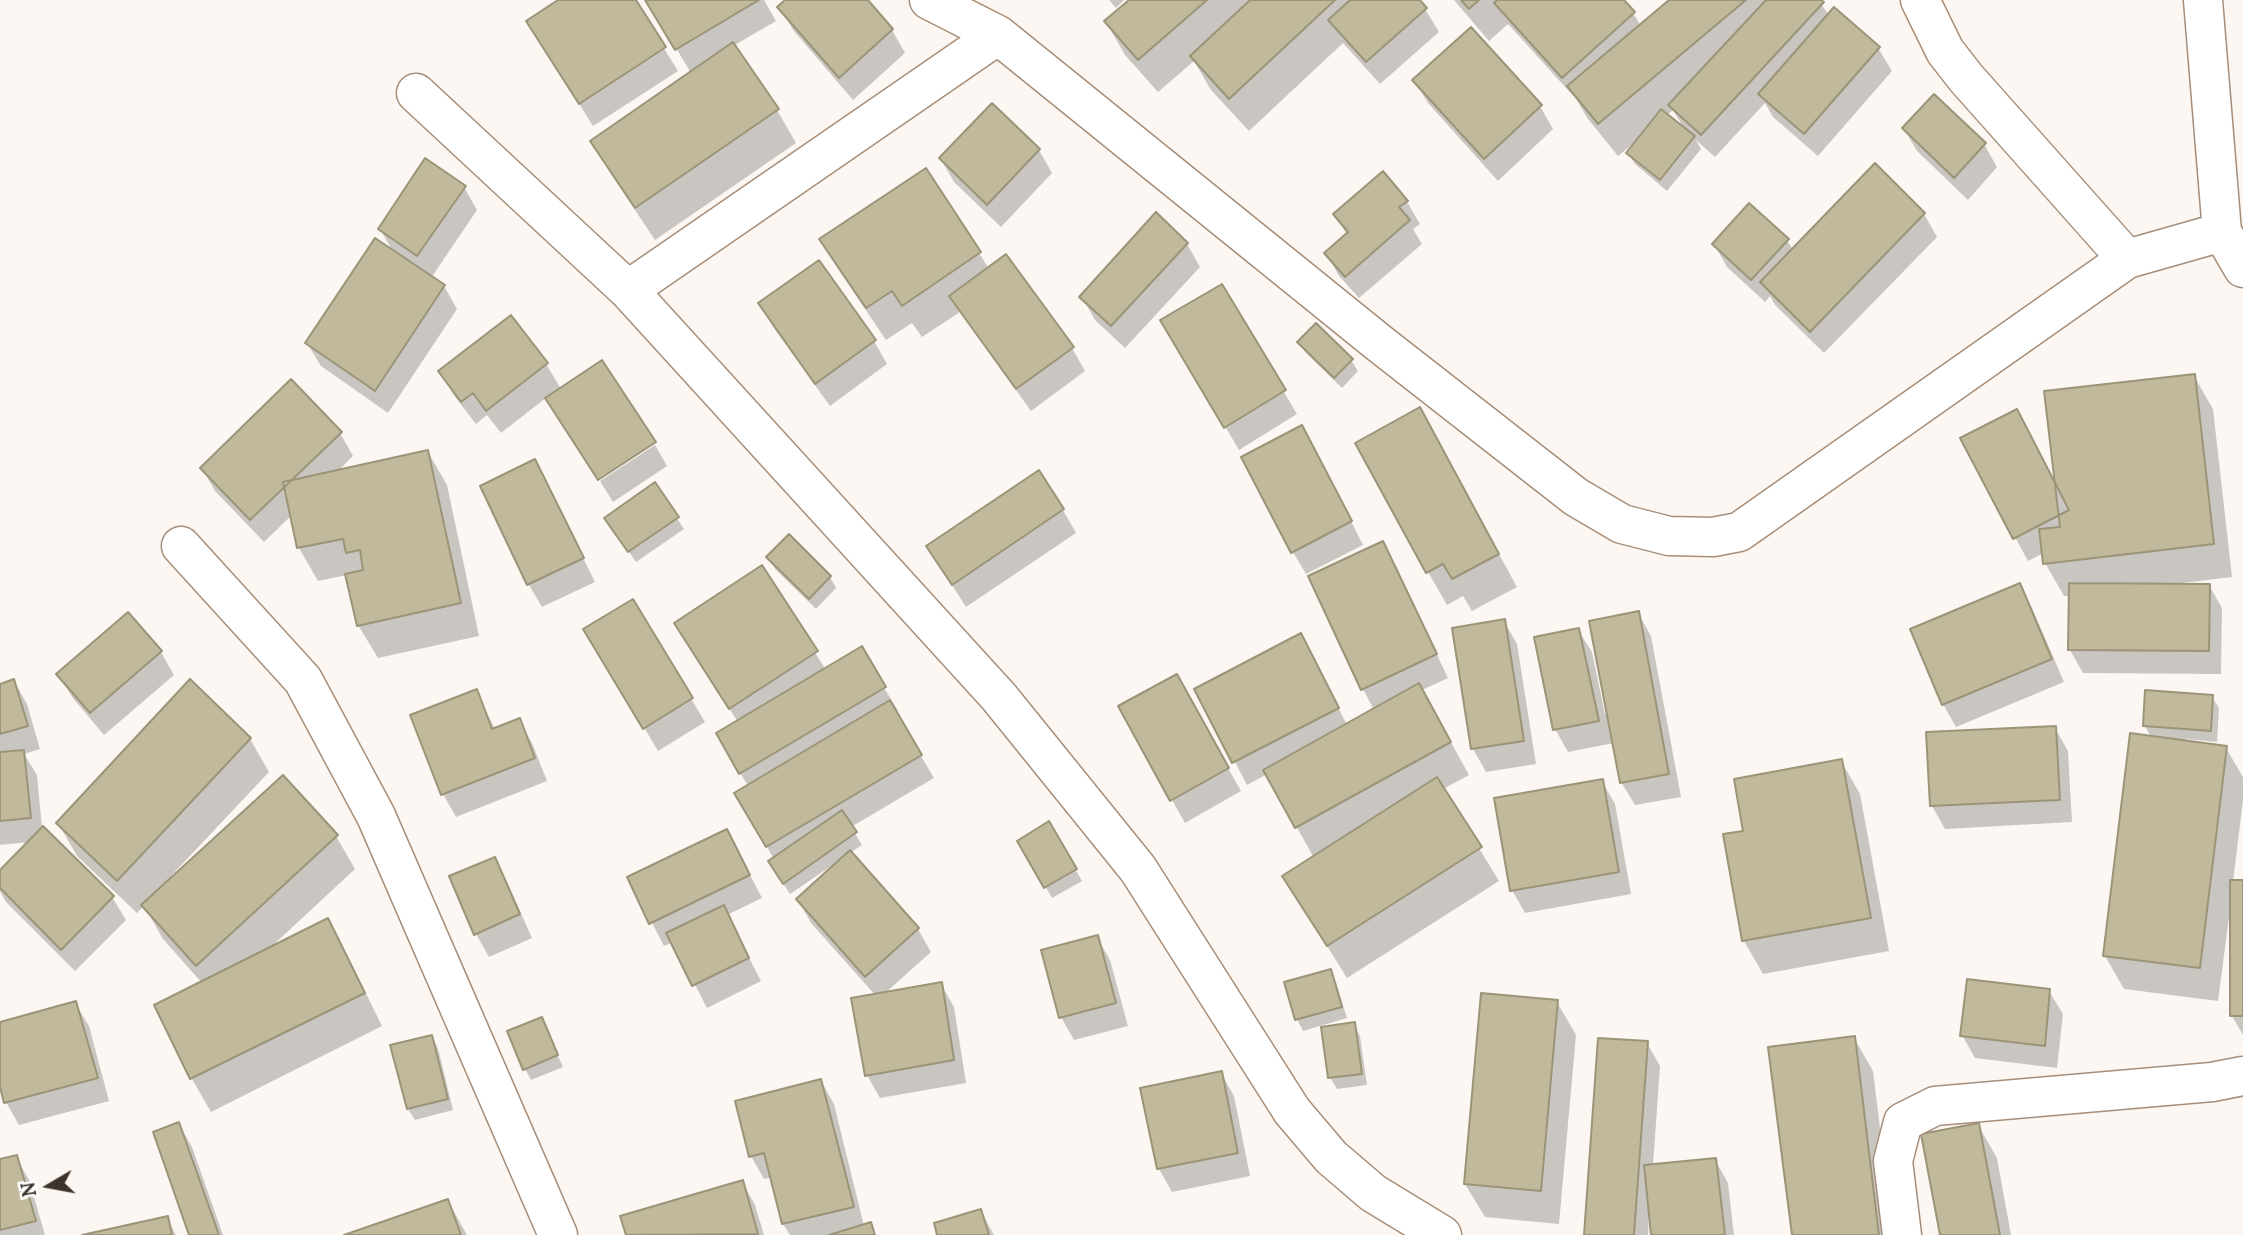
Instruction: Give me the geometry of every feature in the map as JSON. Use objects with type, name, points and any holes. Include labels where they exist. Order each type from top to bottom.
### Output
[{"type":"street","points":[[929,0],[998,35],[1379,343],[1576,497],[1622,524],[1669,536],[1713,537],[1738,532],[2127,259],[2222,232]]},
{"type":"street","points":[[1920,0],[1945,51],[1966,78],[2127,259]]},
{"type":"street","points":[[2203,0],[2222,232],[2243,268]]},
{"type":"street","points":[[628,290],[998,35]]},
{"type":"street","points":[[415,93],[628,290],[999,697],[1138,869],[1292,1111],[1331,1157],[1373,1194],[1442,1235]]},
{"type":"street","points":[[181,547],[303,680],[376,816],[558,1235]]},
{"type":"street","points":[[1902,1235],[1893,1161],[1903,1122],[1935,1107],[2213,1083],[2243,1076]]},
{"type":"building","points":[[558,0],[636,0],[666,47],[579,104],[526,21]]},
{"type":"building","points":[[645,0],[759,0],[675,50]]},
{"type":"building","points":[[785,0],[868,0],[893,29],[839,78],[777,7]]},
{"type":"building","points":[[1129,0],[1207,0],[1138,60],[1104,21]]},
{"type":"building","points":[[1250,0],[1335,0],[1229,99],[1190,56]]},
{"type":"building","points":[[1350,0],[1420,0],[1427,8],[1366,62],[1328,20]]},
{"type":"building","points":[[1461,0],[1479,0],[1469,9]]},
{"type":"building","points":[[1497,0],[1624,0],[1635,12],[1562,78],[1494,3]]},
{"type":"building","points":[[1669,0],[1746,0],[1598,124],[1567,86]]},
{"type":"building","points":[[1766,0],[1824,2],[1701,135],[1668,105]]},
{"type":"building","points":[[1834,7],[1880,47],[1804,134],[1758,94]]},
{"type":"building","points":[[1471,27],[1542,105],[1484,159],[1412,80]]},
{"type":"building","points":[[733,42],[779,109],[635,208],[590,141]]},
{"type":"building","points":[[1934,94],[1986,143],[1954,178],[1902,128]]},
{"type":"building","points":[[992,103],[1040,149],[987,205],[939,158]]},
{"type":"building","points":[[1661,109],[1695,136],[1660,180],[1626,153]]},
{"type":"building","points":[[425,158],[466,186],[417,256],[378,229]]},
{"type":"building","points":[[1875,163],[1925,213],[1810,332],[1760,282]]},
{"type":"building","points":[[926,168],[981,252],[902,306],[892,291],[866,308],[819,239]]},
{"type":"building","points":[[1383,171],[1408,201],[1399,207],[1410,220],[1345,277],[1324,253],[1348,232],[1333,214]]},
{"type":"building","points":[[1749,203],[1789,239],[1751,280],[1712,244]]},
{"type":"building","points":[[1156,212],[1188,243],[1111,326],[1079,297]]},
{"type":"building","points":[[375,238],[445,285],[375,391],[305,343]]},
{"type":"building","points":[[1006,254],[1074,347],[1016,389],[949,296]]},
{"type":"building","points":[[819,260],[876,340],[815,384],[758,303]]},
{"type":"building","points":[[1222,284],[1286,390],[1224,428],[1160,320]]},
{"type":"building","points":[[511,315],[548,363],[486,411],[473,393],[461,402],[438,371]]},
{"type":"building","points":[[1316,323],[1353,359],[1334,378],[1297,342]]},
{"type":"building","points":[[602,360],[656,442],[598,480],[545,398]]},
{"type":"building","points":[[2195,374],[2214,544],[2043,564],[2039,529],[2060,527],[2044,391]]},
{"type":"building","points":[[291,379],[342,432],[250,520],[200,468]]},
{"type":"building","points":[[1420,407],[1499,554],[1452,579],[1443,564],[1426,573],[1355,443]]},
{"type":"building","points":[[2017,409],[2069,510],[2013,539],[1960,438]]},
{"type":"building","points":[[1302,425],[1352,521],[1291,553],[1241,457]]},
{"type":"building","points":[[428,450],[461,603],[357,626],[345,574],[363,570],[360,550],[346,553],[343,539],[297,548],[283,482]]},
{"type":"building","points":[[535,459],[584,558],[527,585],[480,486]]},
{"type":"building","points":[[1039,470],[1064,509],[952,585],[926,546]]},
{"type":"building","points":[[655,482],[679,517],[628,552],[604,518]]},
{"type":"building","points":[[789,534],[831,576],[809,599],[766,557]]},
{"type":"building","points":[[1383,541],[1437,654],[1361,690],[1308,576]]},
{"type":"building","points":[[762,565],[818,651],[729,709],[674,623]]},
{"type":"building","points":[[2020,583],[2052,659],[1942,705],[1910,629]]},
{"type":"building","points":[[2069,583],[2210,584],[2209,651],[2068,650]]},
{"type":"building","points":[[633,599],[693,698],[643,729],[583,629]]},
{"type":"building","points":[[1639,611],[1669,774],[1620,783],[1589,621]]},
{"type":"building","points":[[128,612],[162,651],[90,713],[56,674]]},
{"type":"building","points":[[1505,619],[1524,741],[1471,749],[1452,628]]},
{"type":"building","points":[[1579,628],[1599,721],[1553,730],[1534,637]]},
{"type":"building","points":[[1301,633],[1339,708],[1232,763],[1194,689]]},
{"type":"building","points":[[862,646],[886,687],[739,774],[716,733]]},
{"type":"building","points":[[1177,674],[1229,768],[1170,801],[1118,706]]},
{"type":"building","points":[[14,679],[28,726],[0,734],[0,684]]},
{"type":"building","points":[[190,679],[251,738],[117,881],[56,823]]},
{"type":"building","points":[[1419,683],[1451,742],[1295,828],[1263,770]]},
{"type":"building","points":[[477,689],[492,729],[520,718],[535,758],[441,795],[410,715]]},
{"type":"building","points":[[2145,690],[2213,695],[2211,731],[2143,726]]},
{"type":"building","points":[[890,700],[922,755],[766,847],[734,793]]},
{"type":"building","points":[[2056,726],[2060,800],[1930,806],[1926,732]]},
{"type":"building","points":[[2130,733],[2227,746],[2200,968],[2103,956]]},
{"type":"building","points":[[24,750],[31,818],[0,821],[0,752]]},
{"type":"building","points":[[1842,759],[1871,918],[1742,941],[1723,834],[1743,831],[1734,779]]},
{"type":"building","points":[[283,775],[338,835],[196,966],[141,905]]},
{"type":"building","points":[[1437,777],[1482,847],[1327,946],[1282,876]]},
{"type":"building","points":[[1603,779],[1619,872],[1510,891],[1494,798]]},
{"type":"building","points":[[842,810],[857,832],[783,884],[768,861]]},
{"type":"building","points":[[1049,821],[1077,869],[1044,888],[1017,841]]},
{"type":"building","points":[[43,826],[114,896],[61,950],[0,888],[0,870]]},
{"type":"building","points":[[727,829],[750,875],[649,924],[627,877]]},
{"type":"building","points":[[850,850],[919,928],[865,977],[796,899]]},
{"type":"building","points":[[495,857],[520,914],[474,935],[449,876]]},
{"type":"building","points":[[2230,880],[2243,880],[2243,1016],[2230,1016]]},
{"type":"building","points":[[724,905],[749,958],[692,986],[666,933]]},
{"type":"building","points":[[328,918],[365,993],[190,1079],[154,1005]]},
{"type":"building","points":[[1098,935],[1116,1003],[1059,1018],[1041,950]]},
{"type":"building","points":[[1331,969],[1342,1007],[1295,1020],[1284,982]]},
{"type":"building","points":[[1967,979],[2050,989],[2045,1046],[1960,1036]]},
{"type":"building","points":[[942,982],[954,1060],[865,1076],[851,998]]},
{"type":"building","points":[[1481,993],[1558,1000],[1541,1191],[1464,1184]]},
{"type":"building","points":[[76,1001],[98,1078],[4,1103],[0,1087],[0,1022]]},
{"type":"building","points":[[542,1017],[558,1055],[523,1070],[507,1031]]},
{"type":"building","points":[[1355,1022],[1362,1074],[1328,1078],[1321,1027]]},
{"type":"building","points":[[432,1035],[448,1099],[407,1109],[390,1045]]},
{"type":"building","points":[[1855,1036],[1879,1235],[1792,1235],[1768,1047]]},
{"type":"building","points":[[1598,1038],[1648,1041],[1634,1235],[1584,1235]]},
{"type":"building","points":[[1222,1071],[1238,1153],[1157,1169],[1140,1088]]},
{"type":"building","points":[[821,1079],[854,1207],[782,1224],[764,1153],[749,1157],[735,1101]]},
{"type":"building","points":[[179,1122],[219,1235],[189,1235],[153,1132]]},
{"type":"building","points":[[1979,1123],[2000,1235],[1940,1235],[1921,1134]]},
{"type":"building","points":[[17,1155],[36,1221],[0,1230],[0,1159]]},
{"type":"building","points":[[1716,1158],[1725,1235],[1651,1235],[1644,1165]]},
{"type":"building","points":[[743,1180],[758,1234],[626,1235],[620,1216]]},
{"type":"building","points":[[448,1199],[461,1235],[344,1235]]},
{"type":"building","points":[[981,1209],[989,1235],[937,1235],[934,1223]]},
{"type":"building","points":[[168,1216],[172,1235],[82,1235]]},
{"type":"building","points":[[871,1222],[875,1235],[829,1235]]}]
